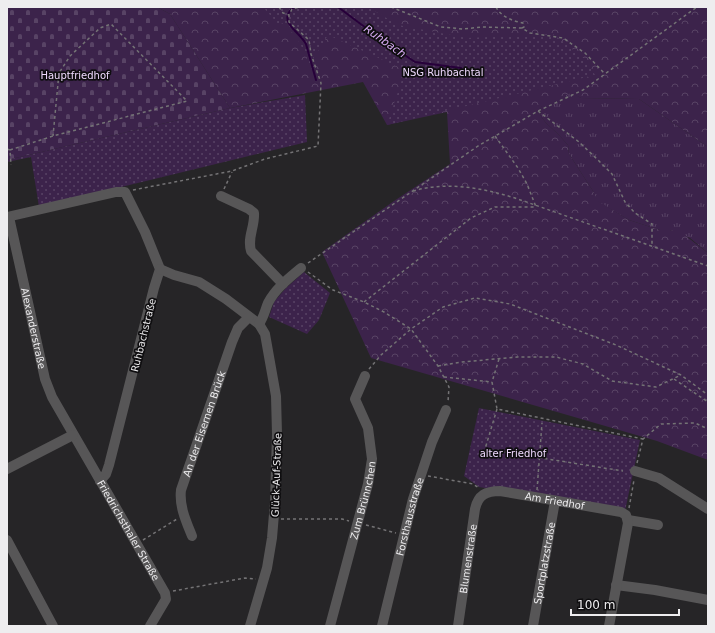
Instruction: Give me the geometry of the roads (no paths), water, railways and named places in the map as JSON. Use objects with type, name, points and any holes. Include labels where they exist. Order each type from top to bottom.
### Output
[{"type":"street","points":[[8,217],[116,192],[125,192],[145,232],[160,269],[174,275],[199,282],[226,299],[259,324],[274,293],[300,268]]},
{"type":"street","points":[[221,196],[249,209],[254,214],[255,220],[250,235],[249,245],[251,252],[283,284]]},
{"type":"street","name":"Alexanderstraße","points":[[8,217],[45,379],[52,396],[73,435]]},
{"type":"street","name":"Ruhbachstraße","points":[[100,480],[106,474],[110,465],[160,269]]},
{"type":"street","name":"An der Eisernen Brück","points":[[192,536],[184,515],[180,498],[181,490],[232,342],[238,328],[249,317]]},
{"type":"street","name":"Glück-Auf-Straße","points":[[250,626],[264,580],[272,538],[277,434],[276,396],[266,338],[262,327],[259,324]]},
{"type":"street","name":"Zum Brünnchen","points":[[330,626],[368,484],[372,459],[368,428],[356,399],[365,376]]},
{"type":"street","name":"Forsthausstraße","points":[[382,626],[413,499],[432,442],[446,410]]},
{"type":"street","points":[[7,469],[73,435]]},
{"type":"street","name":"Friedrichsthaler Straße","points":[[73,435],[165,593],[166,599],[150,626]]},
{"type":"street","points":[[635,472],[652,475],[664,480],[708,509]]},
{"type":"street","name":"Am Friedhof","points":[[484,494],[492,491],[500,492],[621,512],[627,517],[658,525]]},
{"type":"street","name":"Blumenstraße","points":[[458,626],[475,509],[477,502],[484,494]]},
{"type":"street","name":"Sportplatzstraße","points":[[533,626],[555,501]]},
{"type":"street","points":[[609,626],[627,517]]},
{"type":"street","points":[[7,540],[54,626]]},
{"type":"street","points":[[616,585],[655,590],[708,600]]},
{"type":"waterway","points":[[294,7],[289,12],[287,17],[288,21],[306,44],[316,80]]},
{"type":"waterway","name":"Ruhbach","points":[[338,7],[415,62],[461,68]]},
{"type":"park label","name":"NSG Ruhbachtal","points":[[443,72]]},
{"type":"park label","name":"Hauptfriedhof","points":[[75,75]]},
{"type":"park label","name":"alter Friedhof","points":[[513,453]]}]
